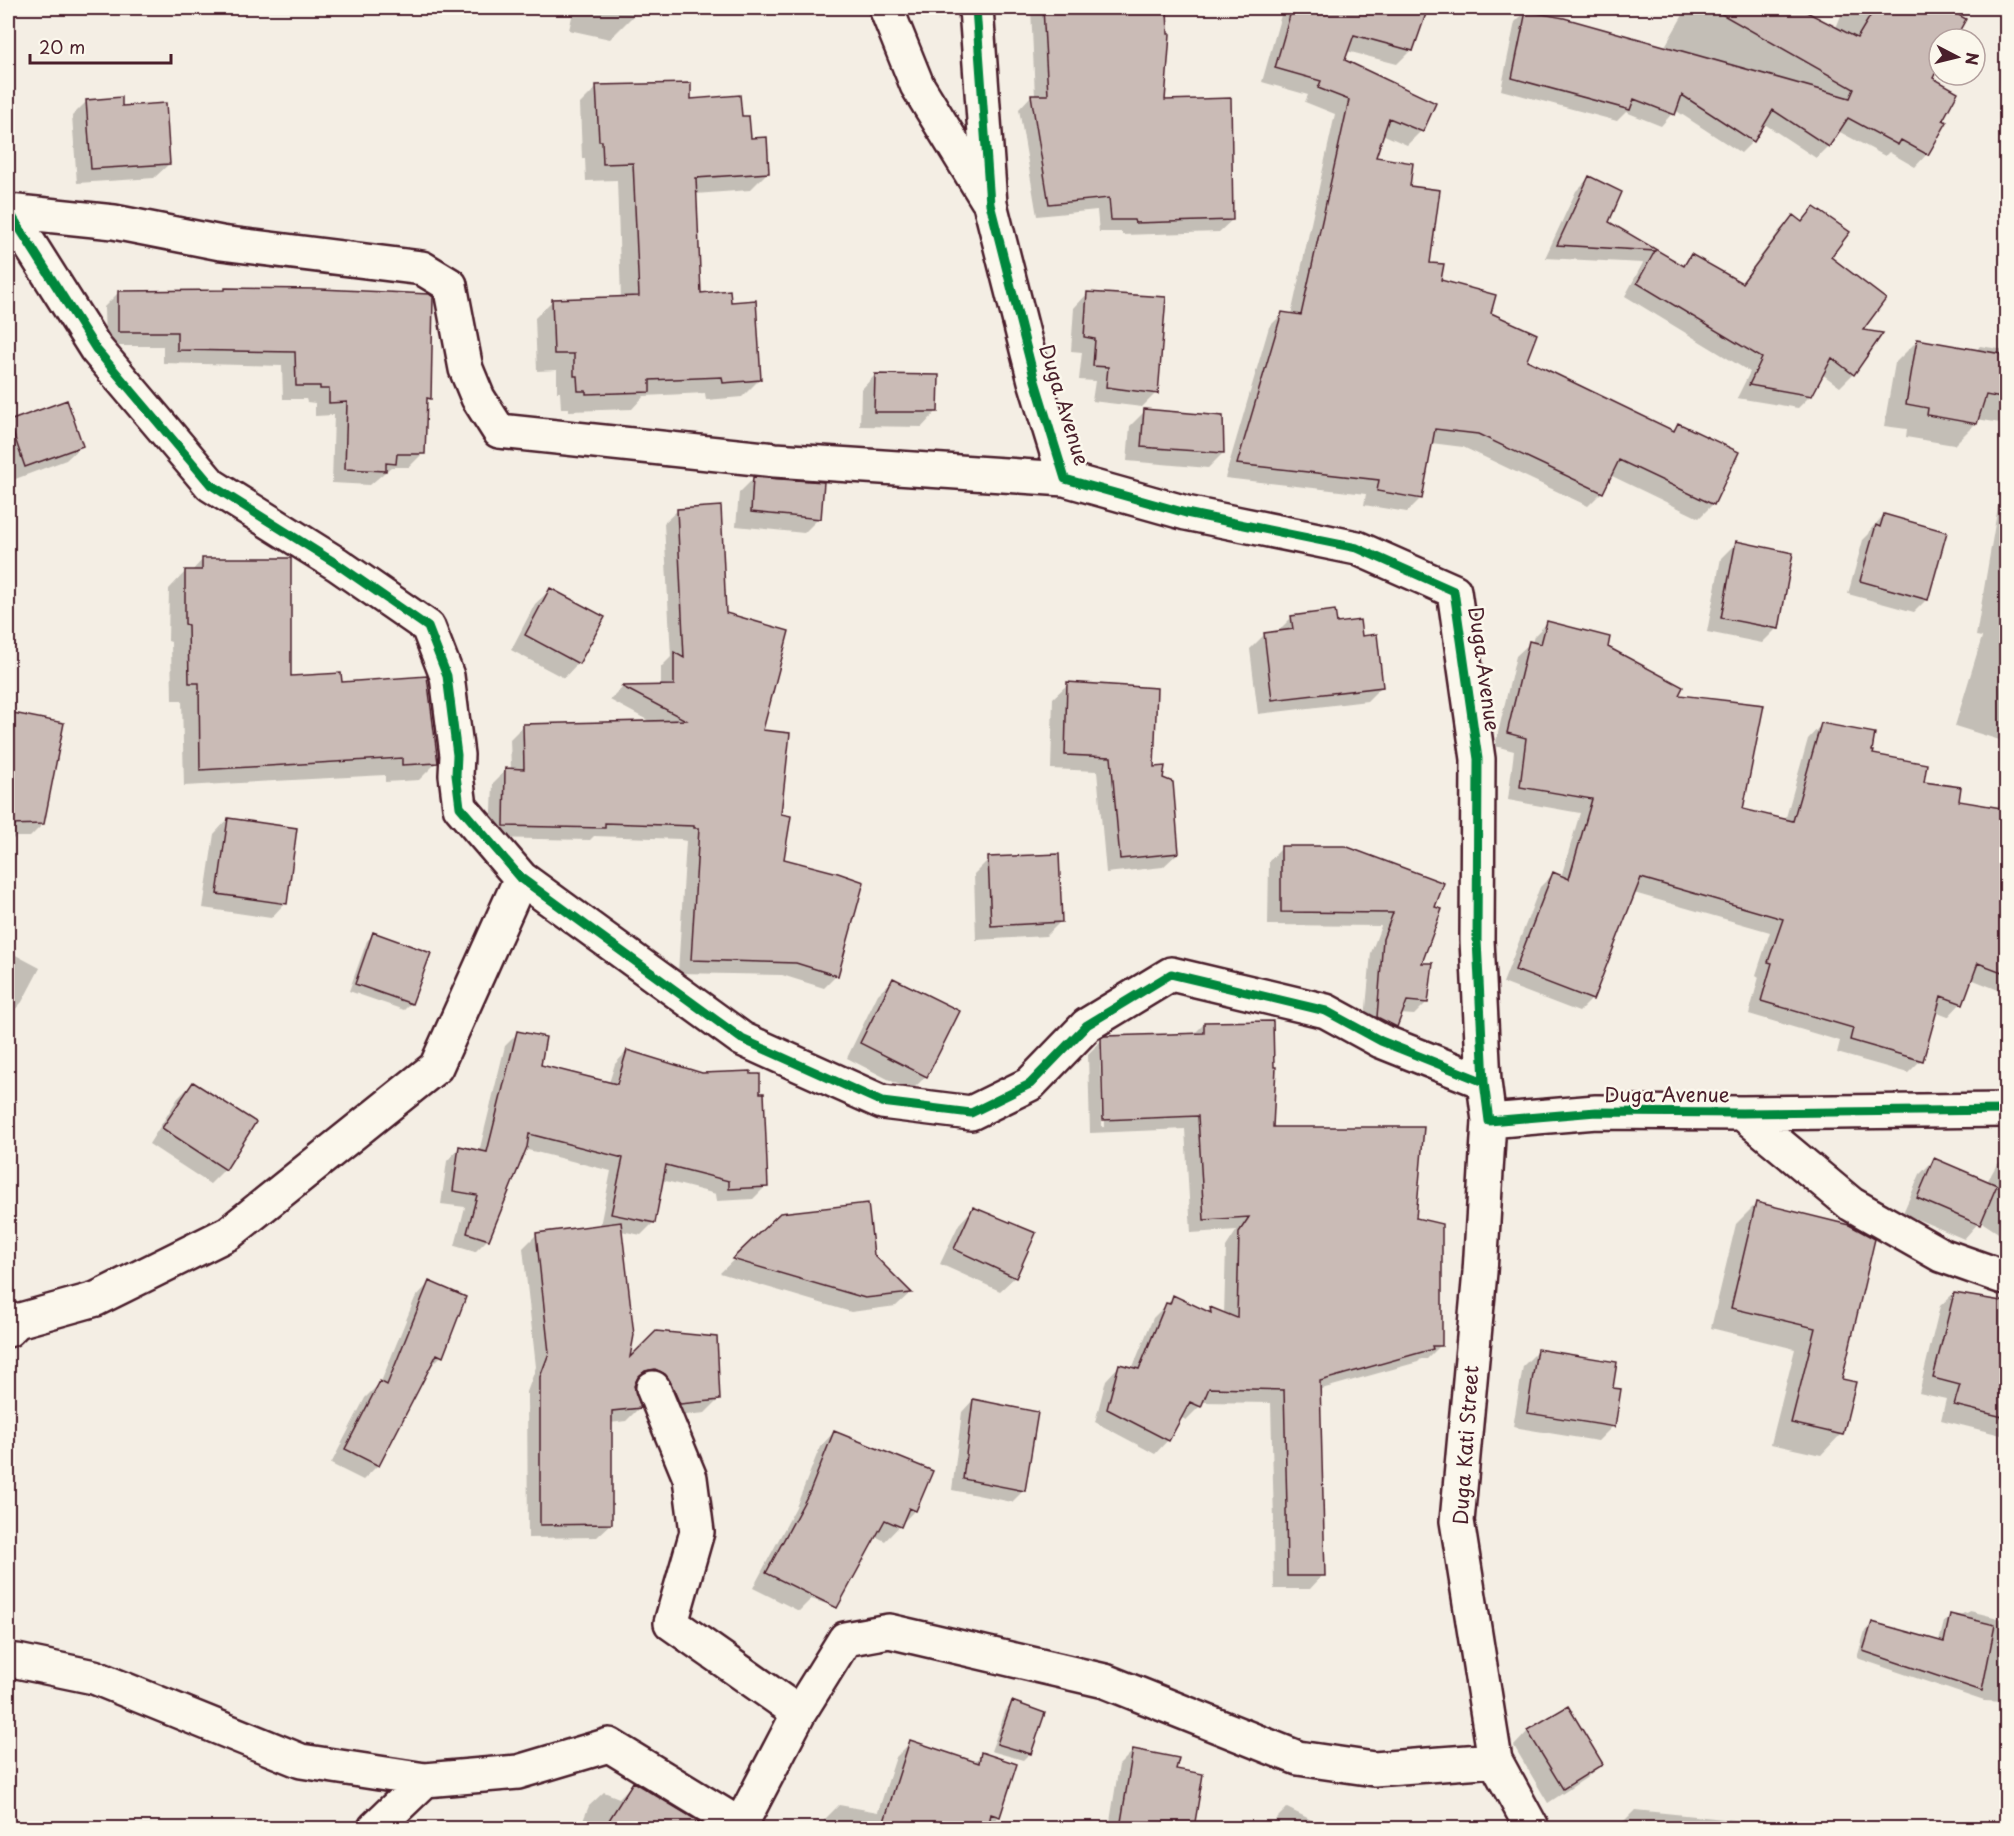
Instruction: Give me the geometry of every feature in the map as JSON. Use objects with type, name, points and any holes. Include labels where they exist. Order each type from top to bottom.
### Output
[{"type":"street","points":[[886,8],[917,85],[990,204]]},
{"type":"street","name":"Duga Avenue","points":[[976,8],[990,204],[1035,381],[1065,479],[1186,513],[1357,548],[1454,591],[1478,759],[1477,940],[1484,1082],[1489,1121],[1596,1112],[2007,1110]]},
{"type":"street","points":[[8,211],[114,222],[221,243],[422,268],[450,285],[466,369],[478,398],[499,431],[775,460],[1065,479]]},
{"type":"street","points":[[8,211],[96,349],[212,485],[337,564],[428,627],[447,676],[457,755],[456,776],[460,807],[521,878],[742,1039],[882,1102],[971,1113],[1030,1084],[1087,1025],[1171,974],[1326,1011],[1381,1041],[1484,1082]]},
{"type":"street","points":[[8,1330],[17,1321],[96,1299],[229,1233],[436,1067],[521,878]]},
{"type":"street","points":[[1742,1113],[1851,1204],[1941,1255],[2007,1278]]},
{"type":"street","name":"Duga Kati Street","points":[[1489,1121],[1480,1272],[1457,1521],[1495,1760],[1532,1828]]},
{"type":"street","points":[[653,1388],[690,1478],[697,1532],[671,1623],[799,1713]]},
{"type":"street","points":[[8,1661],[94,1677],[302,1761],[425,1780],[518,1772],[609,1745],[740,1827],[799,1713],[845,1639],[889,1631],[1105,1681],[1298,1758],[1374,1769],[1495,1760]]},
{"type":"street","points":[[375,1828],[425,1780]]},
{"type":"building","points":[[1043,8],[1167,8],[1168,34],[1170,34],[1165,100],[1231,98],[1233,220],[1135,223],[1134,220],[1111,220],[1109,198],[1049,204],[1031,95],[1048,95]]},
{"type":"building","points":[[1292,8],[1428,8],[1413,51],[1354,35],[1345,60],[1436,103],[1423,132],[1389,118],[1376,157],[1413,163],[1410,186],[1440,190],[1430,263],[1444,264],[1441,280],[1496,295],[1491,313],[1537,334],[1527,360],[1674,431],[1678,423],[1739,452],[1714,505],[1619,460],[1603,493],[1478,434],[1435,429],[1422,499],[1377,491],[1379,480],[1237,464],[1282,312],[1301,315],[1349,100],[1318,88],[1321,81],[1275,68]]},
{"type":"building","points":[[1711,8],[1799,8],[1857,38],[1875,8],[1946,8],[1966,19],[1962,27],[1927,27],[1927,87],[1949,87],[1958,92],[1943,120],[1947,122],[1928,155],[1901,140],[1898,145],[1848,118],[1829,147],[1773,110],[1754,142],[1682,95],[1675,115],[1634,99],[1630,110],[1512,78],[1526,11],[1564,18],[1850,98],[1854,89]]},
{"type":"building","points":[[691,83],[691,99],[740,95],[742,116],[749,116],[751,138],[767,137],[769,173],[696,178],[701,293],[730,290],[731,302],[756,300],[761,380],[723,383],[722,377],[650,380],[650,392],[586,394],[586,391],[578,391],[577,376],[574,376],[574,354],[554,354],[552,299],[639,296],[633,163],[603,164],[602,141],[599,141],[596,85]]},
{"type":"building","points":[[122,97],[122,106],[166,103],[170,164],[91,169],[86,100]]},
{"type":"building","points":[[1589,176],[1622,192],[1609,222],[1684,266],[1691,254],[1742,283],[1793,215],[1802,222],[1814,207],[1850,232],[1831,257],[1886,299],[1863,330],[1883,333],[1854,375],[1832,358],[1812,396],[1749,385],[1762,358],[1637,283],[1655,251],[1557,245]]},
{"type":"building","points":[[225,288],[321,289],[429,294],[433,297],[431,399],[427,398],[425,454],[397,454],[396,464],[386,463],[386,471],[345,469],[347,402],[329,403],[329,389],[320,389],[320,386],[296,386],[295,352],[177,350],[177,332],[118,332],[118,291],[225,290]]},
{"type":"building","points":[[1087,292],[1166,297],[1158,394],[1106,387],[1108,367],[1093,366],[1095,339],[1084,337]]},
{"type":"building","points":[[1917,339],[2007,355],[2007,399],[1986,395],[1977,424],[1927,415],[1928,408],[1906,404]]},
{"type":"building","points":[[875,374],[939,375],[938,412],[874,412]]},
{"type":"building","points":[[67,400],[83,446],[25,467],[9,421]]},
{"type":"building","points":[[1144,409],[1223,416],[1224,453],[1141,447]]},
{"type":"building","points":[[753,477],[824,482],[821,519],[751,512]]},
{"type":"building","points":[[721,506],[726,613],[789,631],[763,730],[790,733],[781,814],[791,816],[784,859],[864,882],[838,976],[796,963],[691,960],[699,828],[605,823],[605,828],[504,826],[505,768],[524,769],[523,724],[686,720],[621,686],[674,685],[674,652],[684,658],[677,509]]},
{"type":"building","points":[[1884,514],[1947,532],[1928,600],[1860,581],[1876,525],[1880,527]]},
{"type":"building","points":[[1736,541],[1793,553],[1779,629],[1721,618]]},
{"type":"building","points":[[202,558],[291,558],[291,676],[341,673],[342,682],[427,676],[438,763],[402,765],[402,758],[200,770],[199,683],[189,683],[188,625],[185,624],[185,570],[202,570]]},
{"type":"building","points":[[550,588],[605,617],[579,664],[525,635]]},
{"type":"building","points":[[1335,610],[1337,623],[1360,620],[1362,636],[1377,634],[1383,687],[1272,700],[1264,633],[1293,629],[1291,616]]},
{"type":"building","points":[[1547,621],[1610,637],[1608,647],[1683,687],[1679,695],[1764,705],[1743,809],[1793,821],[1821,723],[1875,733],[1873,754],[1927,764],[1924,782],[1961,787],[1959,801],[2007,809],[2007,974],[1978,963],[1963,1004],[1941,996],[1923,1061],[1850,1040],[1853,1028],[1761,1001],[1772,963],[1768,962],[1783,919],[1641,878],[1593,1000],[1515,970],[1553,872],[1569,879],[1592,799],[1520,787],[1526,738],[1507,733],[1529,641],[1541,644]]},
{"type":"building","points":[[1067,682],[1157,688],[1154,767],[1165,766],[1163,778],[1173,782],[1179,853],[1120,859],[1111,757],[1065,755]]},
{"type":"building","points":[[8,712],[64,723],[44,824],[8,825]]},
{"type":"building","points":[[228,818],[297,828],[287,904],[217,894]]},
{"type":"building","points":[[1281,846],[1345,846],[1444,883],[1435,907],[1442,909],[1422,963],[1433,963],[1428,1003],[1407,1001],[1397,1027],[1377,1017],[1383,939],[1393,913],[1281,912]]},
{"type":"building","points":[[1059,854],[1062,922],[991,926],[988,857]]},
{"type":"building","points":[[373,932],[431,953],[412,1004],[355,984]]},
{"type":"building","points":[[893,978],[960,1011],[927,1077],[860,1043]]},
{"type":"building","points":[[1273,1021],[1274,1067],[1276,1067],[1273,1127],[1424,1127],[1416,1218],[1442,1224],[1442,1346],[1432,1346],[1433,1349],[1320,1381],[1325,1576],[1287,1576],[1284,1390],[1209,1388],[1201,1407],[1190,1402],[1169,1441],[1107,1409],[1119,1364],[1139,1369],[1166,1303],[1170,1304],[1173,1295],[1211,1313],[1210,1307],[1237,1318],[1239,1232],[1249,1217],[1204,1220],[1198,1116],[1103,1120],[1101,1038],[1104,1036],[1204,1033],[1204,1022]]},
{"type":"building","points":[[517,1031],[546,1037],[541,1065],[617,1084],[627,1050],[702,1073],[751,1071],[751,1074],[760,1074],[760,1093],[764,1093],[768,1187],[729,1189],[729,1181],[666,1165],[655,1223],[611,1214],[623,1158],[529,1134],[527,1147],[489,1240],[467,1233],[477,1195],[453,1191],[459,1146],[487,1152]]},
{"type":"building","points":[[193,1082],[256,1122],[226,1170],[162,1128]]},
{"type":"building","points":[[1934,1158],[1997,1185],[1980,1225],[1917,1198]]},
{"type":"building","points":[[1756,1202],[1849,1225],[1875,1239],[1842,1379],[1856,1382],[1843,1435],[1791,1423],[1815,1328],[1731,1308]]},
{"type":"building","points":[[868,1203],[874,1255],[912,1293],[865,1298],[732,1259],[780,1213]]},
{"type":"building","points":[[973,1207],[1036,1233],[1016,1278],[954,1249]]},
{"type":"building","points":[[621,1222],[634,1335],[630,1357],[656,1331],[717,1337],[720,1400],[680,1404],[665,1374],[655,1369],[645,1371],[638,1377],[634,1386],[641,1408],[612,1411],[612,1524],[540,1525],[540,1377],[549,1353],[536,1233]]},
{"type":"building","points":[[429,1281],[466,1297],[443,1357],[437,1354],[379,1466],[345,1449],[380,1381],[387,1385]]},
{"type":"building","points":[[1954,1293],[2007,1302],[2007,1418],[1954,1405],[1960,1385],[1933,1378]]},
{"type":"building","points":[[1537,1349],[1617,1362],[1613,1388],[1621,1389],[1615,1427],[1527,1413]]},
{"type":"building","points":[[973,1399],[1038,1412],[1025,1491],[963,1479]]},
{"type":"building","points":[[834,1431],[933,1471],[916,1511],[909,1508],[901,1527],[885,1520],[837,1608],[766,1573],[810,1491]]},
{"type":"building","points":[[1950,1614],[1995,1625],[1982,1691],[1863,1651],[1872,1622],[1944,1642]]},
{"type":"building","points":[[1012,1701],[1045,1713],[1031,1754],[997,1744]]},
{"type":"building","points":[[1568,1706],[1603,1764],[1563,1789],[1527,1730]]},
{"type":"building","points":[[910,1740],[979,1763],[981,1752],[1017,1764],[1000,1817],[991,1814],[988,1828],[882,1828]]},
{"type":"building","points":[[1133,1749],[1179,1758],[1176,1769],[1203,1774],[1194,1828],[1120,1828]]},
{"type":"building","points":[[633,1782],[710,1828],[604,1828]]},
{"type":"cycle path","points":[[976,8],[990,204],[1035,381],[1065,479],[1186,513],[1357,548],[1454,591],[1478,759],[1477,940],[1484,1082],[1489,1121],[1596,1112],[2006,1110]]},
{"type":"cycle path","points":[[8,210],[96,349],[211,485],[337,564],[428,627],[447,676],[457,755],[456,775],[460,807],[521,878],[742,1039],[882,1102],[971,1113],[1030,1084],[1087,1025],[1171,974],[1326,1011],[1381,1041],[1484,1082]]}]
